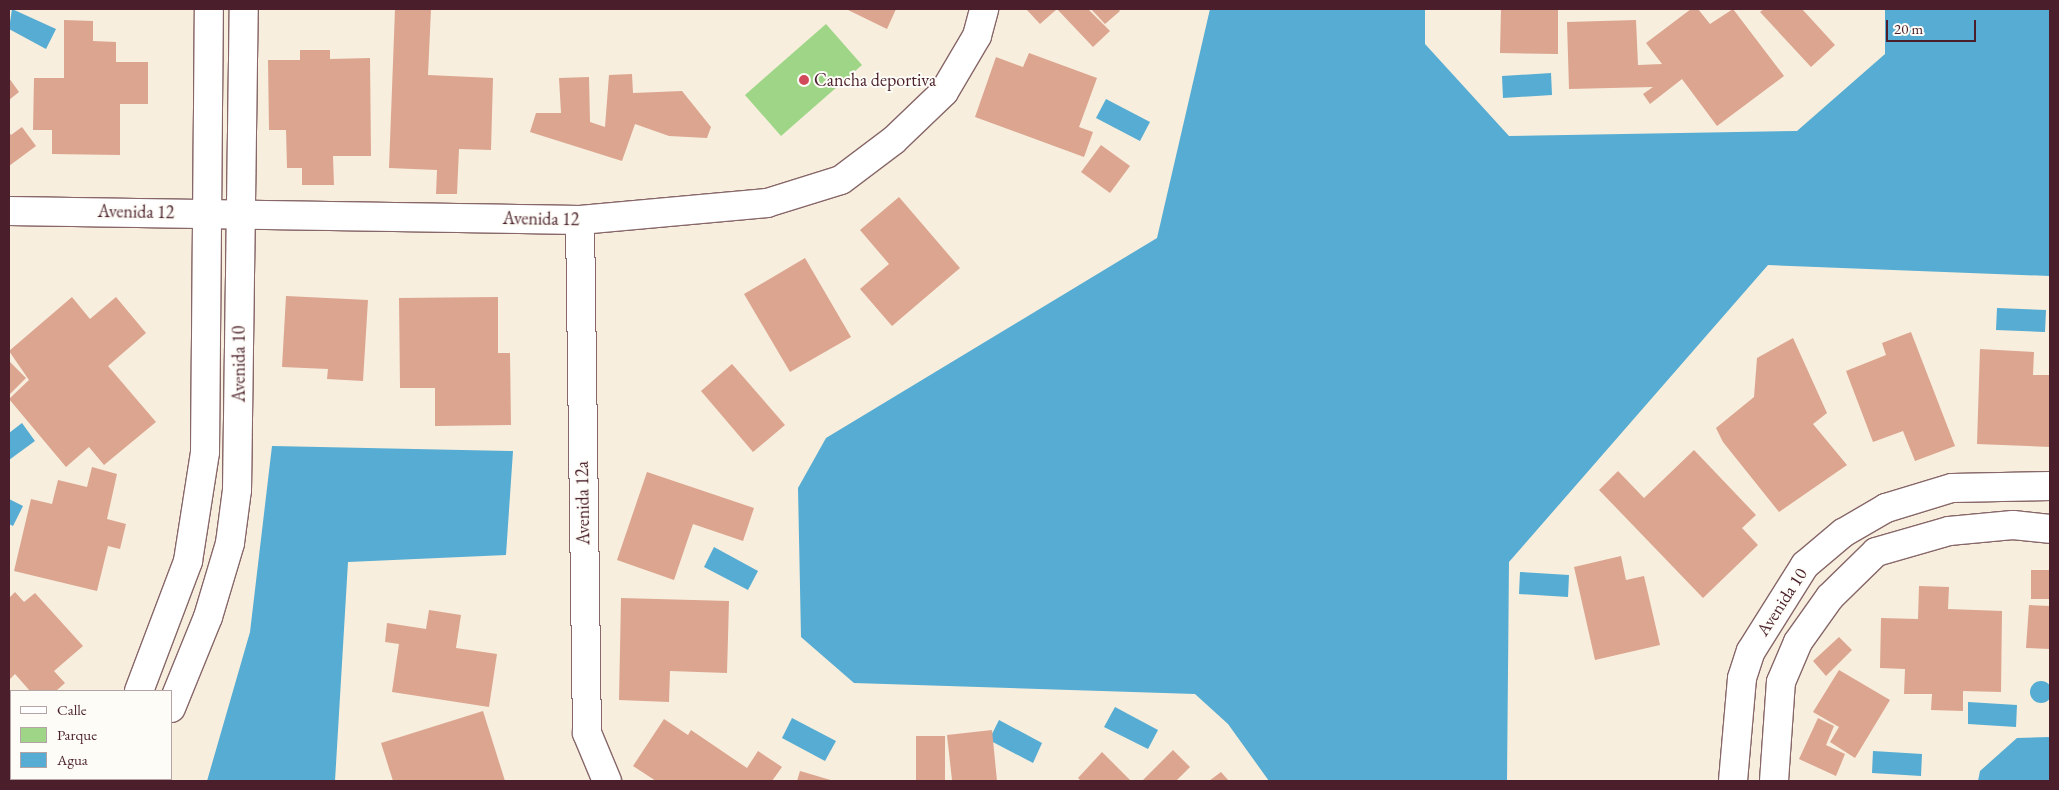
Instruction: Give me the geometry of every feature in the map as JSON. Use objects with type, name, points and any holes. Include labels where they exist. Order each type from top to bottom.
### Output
[{"type":"street","name":"Avenida 10","points":[[139,690],[174,608],[188,561],[205,452],[209,9]]},
{"type":"street","name":"Avenida 10","points":[[172,706],[208,617],[230,543],[237,490],[244,9]]},
{"type":"street","name":"Avenida 12","points":[[9,211],[580,220],[767,203],[841,180],[894,140],[944,92],[976,36],[984,9]]},
{"type":"street","name":"Avenida 12a","points":[[580,220],[587,732],[607,781]]},
{"type":"street","name":"Avenida 10","points":[[1733,781],[1742,678],[1751,651],[1805,565],[1843,532],[1886,508],[1952,488],[2050,486]]},
{"type":"street","name":"Avenida 10","points":[[1774,781],[1782,682],[1798,642],[1830,597],[1876,552],[1949,531],[2013,525],[2050,529]]},
{"type":"street","points":[[174,608],[208,617]]},
{"type":"green space","name":"Cancha deportiva","points":[[826,24],[862,65],[781,136],[745,95]]},
{"type":"water","points":[[12,9],[56,29],[46,49],[9,29]]},
{"type":"water","points":[[1210,9],[1425,9],[1425,44],[1509,136],[1797,131],[1885,54],[1885,9],[2050,9],[2050,276],[1768,265],[1509,562],[1507,781],[1269,781],[1228,724],[1195,694],[854,683],[801,637],[798,488],[826,438],[1157,238]]},
{"type":"water","points":[[1551,73],[1552,95],[1503,98],[1502,76]]},
{"type":"water","points":[[1106,99],[1150,122],[1140,141],[1096,118]]},
{"type":"water","points":[[1997,308],[2046,310],[2045,332],[1996,330]]},
{"type":"water","points":[[22,423],[35,441],[9,460],[9,433]]},
{"type":"water","points":[[272,446],[513,451],[506,555],[348,562],[335,781],[207,781],[250,632]]},
{"type":"water","points":[[9,499],[23,506],[13,526],[9,524]]},
{"type":"water","points":[[714,547],[758,571],[748,590],[704,567]]},
{"type":"water","points":[[1520,572],[1569,575],[1568,597],[1519,594]]},
{"type":"water","points":[[2037,681],[2045,681],[2052,688],[2052,696],[2045,703],[2037,703],[2030,696],[2030,688]]},
{"type":"water","points":[[1968,702],[2017,705],[2016,727],[1968,724]]},
{"type":"water","points":[[1115,707],[1158,730],[1148,749],[1104,727]]},
{"type":"water","points":[[792,718],[836,741],[825,761],[782,738]]},
{"type":"water","points":[[999,720],[1042,743],[1033,763],[989,740]]},
{"type":"water","points":[[2050,737],[2050,781],[1978,781],[1980,771],[2017,738]]},
{"type":"water","points":[[1873,751],[1922,754],[1921,776],[1872,773]]},
{"type":"building","points":[[395,9],[431,9],[428,75],[493,78],[491,150],[459,149],[457,194],[436,194],[437,170],[389,168]]},
{"type":"building","points":[[846,9],[896,9],[887,29]]},
{"type":"building","points":[[1026,9],[1057,9],[1040,24]]},
{"type":"building","points":[[1057,9],[1088,9],[1110,31],[1093,47]]},
{"type":"building","points":[[1091,9],[1118,9],[1120,11],[1105,24]]},
{"type":"building","points":[[1501,9],[1558,9],[1558,54],[1500,53]]},
{"type":"building","points":[[1691,9],[1698,9],[1710,24],[1733,9],[1784,76],[1717,126],[1682,79],[1650,104],[1643,94],[1653,87],[1569,89],[1567,22],[1636,20],[1638,65],[1662,64],[1646,43]]},
{"type":"building","points":[[1764,9],[1802,9],[1835,45],[1811,67],[1760,12]]},
{"type":"building","points":[[64,20],[93,21],[93,41],[116,42],[116,62],[148,62],[148,104],[120,104],[120,155],[52,154],[52,130],[33,130],[34,78],[64,78]]},
{"type":"building","points":[[300,50],[330,50],[330,59],[370,58],[371,156],[333,156],[334,185],[302,185],[302,168],[287,168],[286,130],[269,130],[268,60],[300,60]]},
{"type":"building","points":[[1029,53],[1097,78],[1079,127],[1093,132],[1084,157],[975,117],[996,57],[1023,67]]},
{"type":"building","points":[[632,74],[633,93],[682,91],[711,127],[707,138],[669,136],[635,124],[622,161],[530,132],[536,113],[561,113],[559,78],[589,77],[590,122],[605,127],[609,75]]},
{"type":"building","points":[[9,78],[19,92],[9,100]]},
{"type":"building","points":[[22,127],[36,146],[9,166],[9,132],[11,135]]},
{"type":"building","points":[[1101,145],[1130,166],[1110,193],[1081,172]]},
{"type":"building","points":[[899,197],[960,268],[892,326],[860,289],[889,264],[860,230]]},
{"type":"building","points":[[805,258],[851,337],[790,372],[744,294]]},
{"type":"building","points":[[286,296],[368,300],[363,381],[327,379],[328,369],[282,367]]},
{"type":"building","points":[[72,297],[90,319],[116,297],[146,333],[108,366],[156,422],[104,465],[89,447],[66,467],[9,399],[29,380],[9,351]]},
{"type":"building","points":[[498,297],[498,353],[510,353],[511,425],[435,426],[435,388],[400,388],[399,298]]},
{"type":"building","points":[[1911,332],[1955,446],[1915,461],[1903,431],[1873,442],[1846,371],[1886,355],[1882,343]]},
{"type":"building","points":[[1793,338],[1827,413],[1813,424],[1847,465],[1779,512],[1723,442],[1716,428],[1754,397],[1757,358]]},
{"type":"building","points":[[1980,349],[2034,352],[2033,375],[2050,375],[2050,447],[1977,444]]},
{"type":"building","points":[[9,361],[26,378],[9,395]]},
{"type":"building","points":[[732,364],[785,425],[753,452],[701,391]]},
{"type":"building","points":[[1694,450],[1756,515],[1742,528],[1758,545],[1703,598],[1599,490],[1618,471],[1644,498]]},
{"type":"building","points":[[92,467],[117,474],[107,519],[126,524],[120,549],[108,546],[97,591],[14,571],[31,499],[52,504],[58,480],[87,487]]},
{"type":"building","points":[[647,472],[754,508],[743,541],[693,524],[674,580],[617,560]]},
{"type":"building","points":[[1621,556],[1626,580],[1644,576],[1660,645],[1595,660],[1574,567]]},
{"type":"building","points":[[2031,570],[2050,570],[2050,599],[2031,599]]},
{"type":"building","points":[[1919,586],[1949,587],[1948,609],[2002,611],[2001,692],[1963,691],[1963,711],[1931,710],[1932,694],[1904,694],[1905,669],[1880,668],[1881,618],[1918,619]]},
{"type":"building","points":[[15,592],[24,602],[35,593],[83,646],[54,671],[65,683],[57,690],[29,690],[15,674],[9,680],[9,598]]},
{"type":"building","points":[[621,598],[729,601],[727,673],[670,671],[669,702],[619,700]]},
{"type":"building","points":[[2029,605],[2050,606],[2050,649],[2026,648]]},
{"type":"building","points":[[429,610],[461,615],[456,648],[497,654],[489,707],[392,692],[399,644],[385,642],[387,623],[426,629]]},
{"type":"building","points":[[1839,637],[1852,650],[1826,676],[1813,661]]},
{"type":"building","points":[[1839,670],[1890,700],[1855,758],[1830,742],[1839,727],[1813,712]]},
{"type":"building","points":[[483,711],[505,781],[393,781],[381,743]]},
{"type":"building","points":[[1818,718],[1834,726],[1826,745],[1845,754],[1836,776],[1799,759]]},
{"type":"building","points":[[664,719],[688,735],[691,730],[747,768],[758,751],[782,767],[772,781],[656,781],[633,766]]},
{"type":"building","points":[[9,728],[10,780],[12,781],[9,781]]},
{"type":"building","points":[[992,730],[997,781],[952,780],[947,735]]},
{"type":"building","points":[[916,736],[945,736],[945,781],[916,781]]},
{"type":"building","points":[[1173,750],[1190,767],[1176,781],[1142,781]]},
{"type":"building","points":[[1102,752],[1131,781],[1081,781],[1078,778]]},
{"type":"building","points":[[800,771],[834,781],[797,781]]},
{"type":"building","points":[[1221,772],[1229,781],[1209,781]]},
{"type":"place","name":"Cancha deportiva","points":[[804,80]]}]
